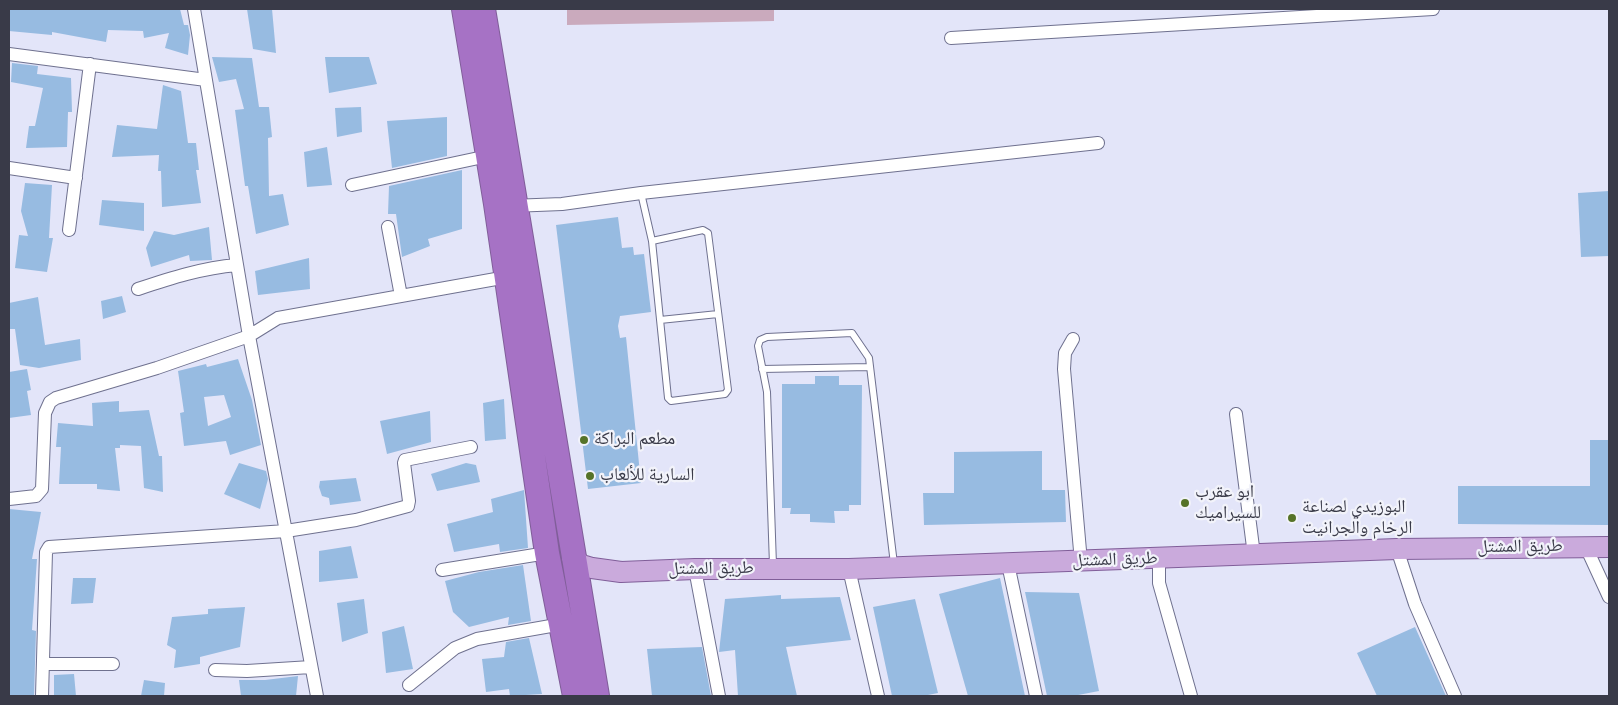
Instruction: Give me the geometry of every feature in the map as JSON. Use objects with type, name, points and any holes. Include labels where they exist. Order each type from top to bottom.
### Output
[{"type":"highway","points":[[464,9],[488,156],[506,205],[507,277],[547,554],[575,696]]},
{"type":"highway","points":[[483,9],[506,205],[597,696]]},
{"type":"main road","name":"طريق المشتل","points":[[572,557],[587,567],[621,572],[695,569],[894,568],[1254,556],[1397,549],[1609,547]]},
{"type":"main road","name":"طريق المشتل","points":[[579,594],[597,579],[621,572]]},
{"type":"street","points":[[194,9],[248,336],[317,696]]},
{"type":"street","points":[[950,38],[1433,9]]},
{"type":"street","points":[[9,54],[206,80]]},
{"type":"street","points":[[69,230],[90,64]]},
{"type":"street","points":[[506,205],[562,204],[641,193],[1098,143]]},
{"type":"street","points":[[352,185],[488,156]]},
{"type":"street","points":[[9,168],[76,178]]},
{"type":"street","points":[[388,227],[401,296]]},
{"type":"street","points":[[138,289],[176,276],[237,265]]},
{"type":"street","points":[[9,499],[36,496],[42,489],[45,413],[50,402],[56,398],[157,368],[248,336],[278,318],[507,277]]},
{"type":"street","points":[[1073,339],[1065,353],[1064,369],[1081,562]]},
{"type":"street","points":[[1236,414],[1254,556]]},
{"type":"street","points":[[42,696],[46,552],[49,548],[286,531],[356,520],[405,508],[410,501],[405,460],[471,447]]},
{"type":"street","points":[[1586,547],[1609,597]]},
{"type":"street","points":[[1397,549],[1415,604],[1454,696]]},
{"type":"street","points":[[442,570],[547,554]]},
{"type":"street","points":[[1159,559],[1159,583],[1191,696]]},
{"type":"street","points":[[1008,564],[1036,696]]},
{"type":"street","points":[[695,569],[719,696]]},
{"type":"street","points":[[849,569],[878,696]]},
{"type":"street","points":[[409,685],[455,648],[477,639],[562,624]]},
{"type":"street","points":[[43,664],[113,664]]},
{"type":"street","points":[[216,670],[247,671],[311,667]]},
{"type":"lane","points":[[641,193],[652,240],[668,398],[671,401],[727,393],[706,231],[652,240]]},
{"type":"lane","points":[[660,320],[718,314]]},
{"type":"lane","points":[[773,569],[767,392],[758,346],[760,340],[767,337],[852,333],[869,358],[894,568]]},
{"type":"lane","points":[[762,369],[870,367]]},
{"type":"shaded area","points":[[567,9],[774,9],[774,21],[567,25]]},
{"type":"building","points":[[9,9],[180,9],[184,25],[188,25],[190,35],[188,55],[165,48],[169,33],[144,38],[143,31],[108,30],[106,42],[52,32],[52,35],[9,31]]},
{"type":"building","points":[[247,9],[272,9],[276,53],[253,49]]},
{"type":"building","points":[[212,57],[252,58],[259,107],[269,107],[272,137],[268,138],[269,196],[283,194],[289,225],[256,234],[248,186],[245,186],[235,110],[244,109],[236,79],[219,82]]},
{"type":"building","points":[[325,57],[369,57],[377,84],[329,93]]},
{"type":"building","points":[[12,63],[38,66],[37,74],[71,78],[72,112],[68,112],[67,147],[26,148],[29,126],[35,126],[43,88],[11,82]]},
{"type":"building","points":[[163,85],[181,91],[188,143],[196,143],[199,170],[196,170],[201,203],[162,207],[161,171],[158,171],[159,155],[112,157],[117,125],[157,129]]},
{"type":"building","points":[[361,107],[362,132],[337,137],[335,108]]},
{"type":"building","points":[[447,117],[447,156],[392,168],[387,121]]},
{"type":"building","points":[[327,147],[332,185],[307,187],[304,152]]},
{"type":"building","points":[[462,170],[462,229],[428,239],[430,246],[402,257],[396,214],[388,214],[389,186]]},
{"type":"building","points":[[25,183],[52,185],[49,238],[53,238],[47,272],[15,268],[19,235],[28,236],[21,211]]},
{"type":"building","points":[[1609,191],[1609,256],[1581,257],[1578,193]]},
{"type":"building","points":[[102,200],[144,203],[144,231],[99,225]]},
{"type":"building","points":[[618,217],[622,248],[633,247],[634,255],[644,254],[651,312],[620,316],[618,326],[620,338],[626,337],[641,483],[588,489],[556,225]]},
{"type":"building","points":[[209,227],[212,260],[190,261],[189,255],[151,267],[146,248],[154,231],[174,235]]},
{"type":"building","points":[[309,258],[310,289],[258,295],[255,271]]},
{"type":"building","points":[[122,296],[126,312],[103,319],[101,301]]},
{"type":"building","points":[[38,297],[45,345],[80,339],[81,360],[39,368],[20,365],[15,329],[9,329],[9,303]]},
{"type":"building","points":[[238,359],[252,400],[261,445],[230,455],[226,441],[184,446],[180,413],[184,412],[178,371],[206,364],[207,367]],"holes":[[[224,395],[231,417],[208,426],[204,397]]]},
{"type":"building","points":[[27,369],[31,390],[27,391],[31,415],[9,418],[9,372]]},
{"type":"building","points":[[815,376],[839,376],[839,385],[862,385],[861,505],[849,505],[849,511],[834,511],[835,523],[810,522],[810,514],[790,514],[791,508],[782,508],[782,384],[815,384]]},
{"type":"building","points":[[504,399],[506,439],[485,441],[483,403]]},
{"type":"building","points":[[119,401],[119,412],[149,410],[159,456],[162,456],[163,492],[144,488],[141,446],[120,445],[120,448],[115,448],[120,491],[97,489],[97,484],[59,484],[61,447],[56,447],[58,423],[93,426],[92,403]]},
{"type":"building","points":[[430,411],[431,442],[387,454],[380,421]]},
{"type":"building","points":[[1590,440],[1609,440],[1609,525],[1458,524],[1458,486],[1590,486]]},
{"type":"building","points":[[1042,451],[1042,490],[1065,490],[1066,522],[924,525],[923,493],[954,493],[954,452]]},
{"type":"building","points":[[239,463],[266,471],[268,479],[260,509],[224,494]]},
{"type":"building","points":[[466,463],[476,465],[480,482],[437,491],[431,474]]},
{"type":"building","points":[[356,478],[361,501],[330,505],[329,498],[322,496],[319,487],[320,481]]},
{"type":"building","points":[[524,490],[528,548],[500,552],[499,544],[454,552],[447,524],[493,512],[491,499]]},
{"type":"building","points":[[9,509],[41,512],[32,559],[37,559],[32,630],[36,631],[34,696],[9,696]]},
{"type":"building","points":[[351,546],[358,578],[319,582],[319,551]]},
{"type":"building","points":[[523,565],[531,621],[508,625],[509,617],[469,627],[453,612],[445,581],[479,572]]},
{"type":"building","points":[[73,578],[96,578],[93,603],[71,604]]},
{"type":"building","points":[[1000,578],[1025,696],[968,696],[939,594]]},
{"type":"building","points":[[1025,592],[1079,593],[1099,691],[1073,696],[1047,696]]},
{"type":"building","points":[[781,595],[781,599],[840,597],[851,640],[786,647],[797,696],[738,696],[735,650],[719,652],[725,599]]},
{"type":"building","points":[[364,599],[368,633],[342,642],[337,603]]},
{"type":"building","points":[[915,599],[938,693],[923,696],[892,696],[873,607]]},
{"type":"building","points":[[245,607],[240,647],[200,657],[200,664],[174,668],[176,650],[167,645],[172,617],[208,614],[208,609]]},
{"type":"building","points":[[404,626],[413,669],[386,673],[382,632]]},
{"type":"building","points":[[1415,627],[1446,696],[1377,696],[1357,653]]},
{"type":"building","points":[[529,638],[542,694],[510,696],[509,689],[486,692],[482,659],[504,657],[506,642]]},
{"type":"building","points":[[702,647],[711,696],[652,696],[647,649]]},
{"type":"building","points":[[74,674],[76,696],[54,696],[54,675]]},
{"type":"building","points":[[298,676],[296,696],[241,696],[239,680],[265,680]]},
{"type":"building","points":[[144,680],[165,683],[164,696],[141,696]]},
{"type":"place","name":"مطعم البراكة","points":[[584,440]]},
{"type":"place","name":"السارية للألعاب","points":[[590,476]]},
{"type":"place","name":"ابو عقرب للسيراميك","points":[[1185,503]]},
{"type":"place","name":"البوزيدي لصناعة الرخام والجرانيت","points":[[1292,518]]}]
